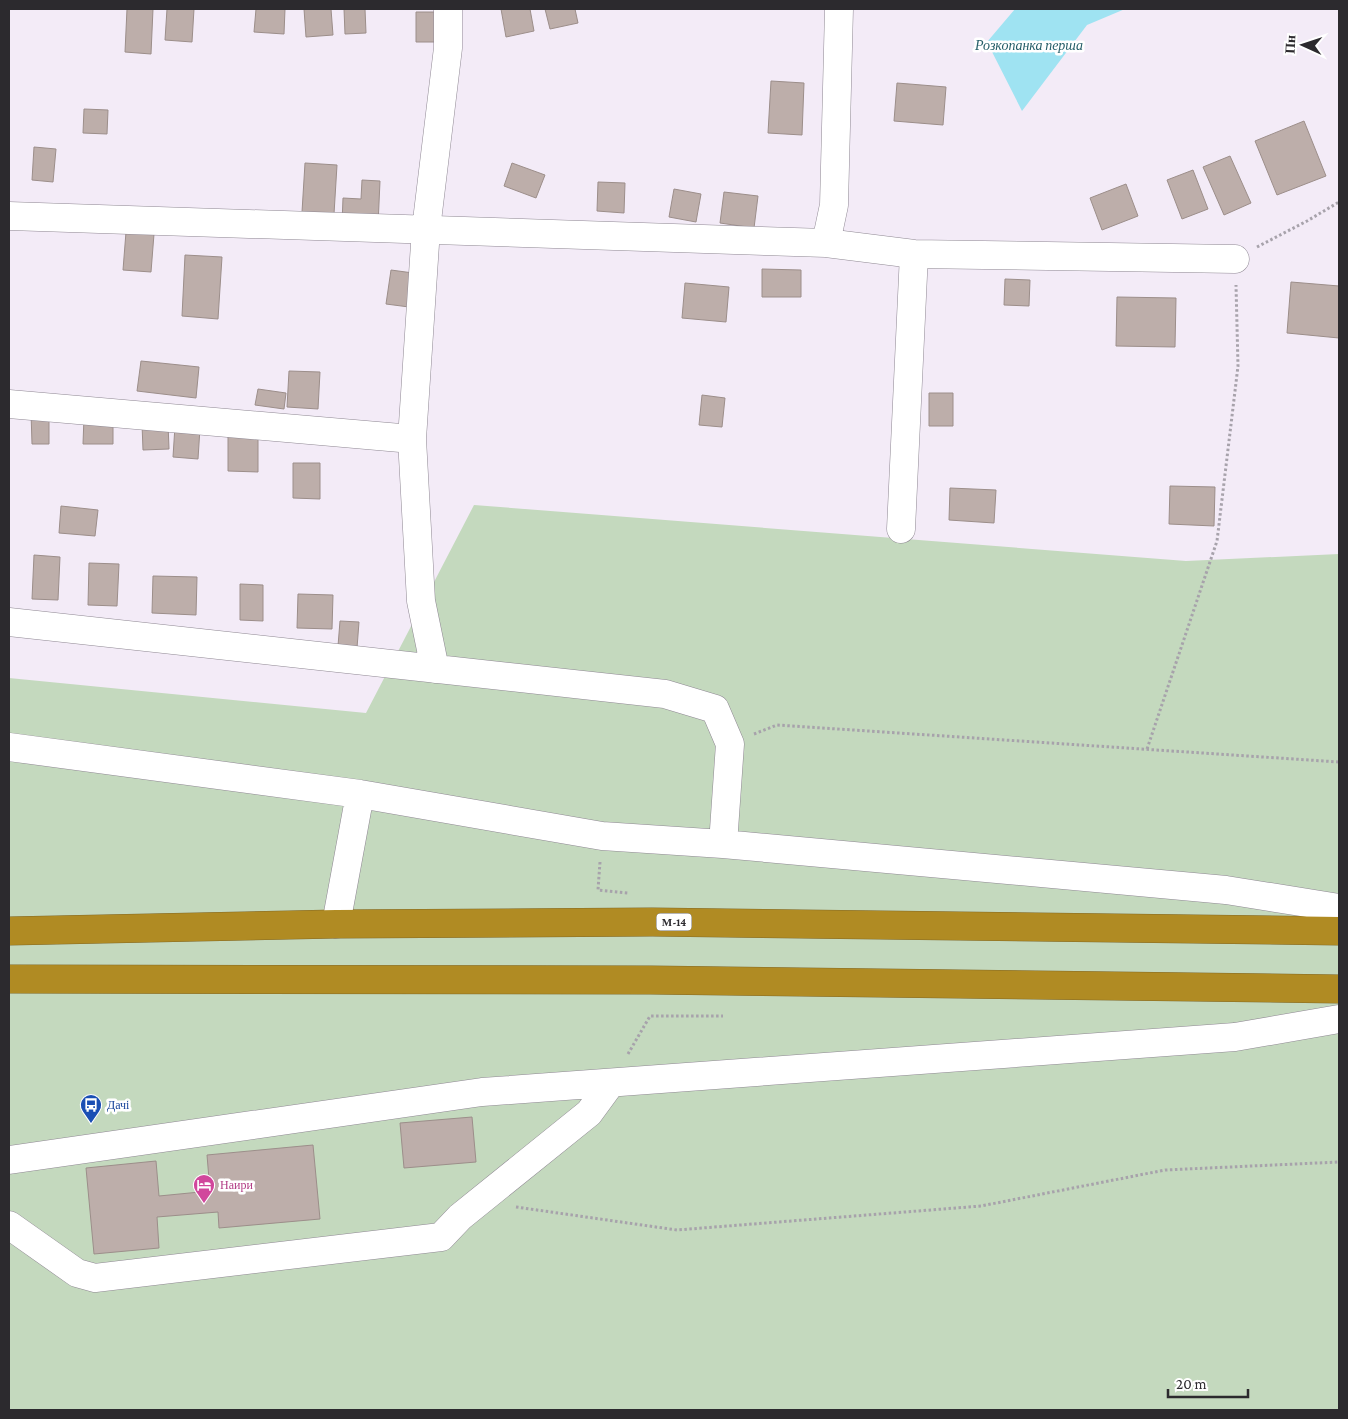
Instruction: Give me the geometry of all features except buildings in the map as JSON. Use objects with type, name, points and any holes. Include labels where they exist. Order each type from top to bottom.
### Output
[{"type":"highway","name":"М-14","points":[[9,931],[336,924],[652,922],[1339,931]]},
{"type":"highway","points":[[9,979],[652,980],[1339,989]]},
{"type":"street","points":[[435,669],[421,601],[412,439],[426,229],[448,48],[448,9]]},
{"type":"street","points":[[826,243],[834,205],[838,9]]},
{"type":"street","points":[[9,216],[826,243],[914,254],[1235,259]]},
{"type":"street","points":[[902,529],[914,254]]},
{"type":"street","points":[[9,404],[412,439]]},
{"type":"street","points":[[9,622],[665,694],[716,709],[730,744],[723,844]]},
{"type":"street","points":[[9,747],[360,794],[602,836],[723,844],[1226,890],[1339,908]]},
{"type":"street","points":[[336,924],[360,794]]},
{"type":"street","points":[[9,1160],[482,1092],[1235,1037],[1339,1019]]},
{"type":"street","points":[[9,1225],[77,1272],[95,1278],[441,1237],[460,1217],[589,1113],[611,1083]]},
{"type":"path","points":[[1147,749],[1217,541],[1238,366],[1235,259],[1307,222],[1339,202]]},
{"type":"path","points":[[730,744],[777,724],[1339,762]]},
{"type":"path","points":[[602,836],[598,890],[635,893]]},
{"type":"path","points":[[611,1083],[650,1016],[723,1016]]},
{"type":"path","points":[[478,1202],[677,1230],[981,1206],[1165,1170],[1339,1162]]},
{"type":"green space","points":[[474,505],[1186,561],[1339,554],[1339,1410],[9,1410],[9,678],[366,713]]},
{"type":"water","name":"Розкопанка перша","points":[[1015,9],[1125,9],[1087,25],[1022,111],[987,42]]},
{"type":"place","name":"Дачі","points":[[91,1124]]},
{"type":"place","name":"Наири","points":[[204,1204]]}]
